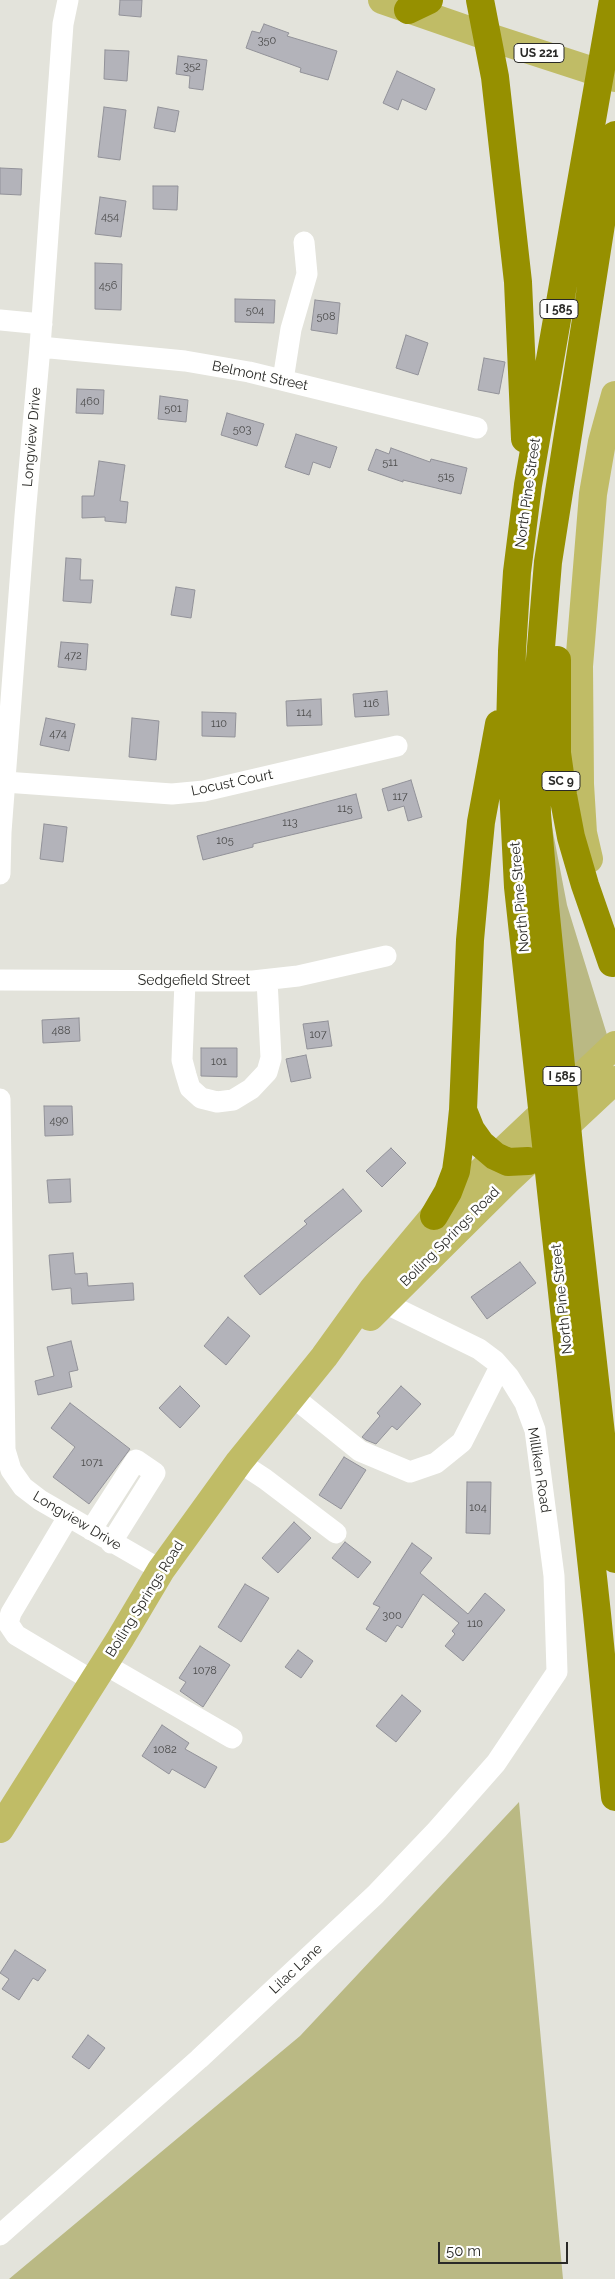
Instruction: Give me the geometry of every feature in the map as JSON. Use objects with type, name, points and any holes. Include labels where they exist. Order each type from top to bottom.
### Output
[{"type":"highway","points":[[480,0],[495,77],[518,282],[528,486]]},
{"type":"highway","name":"North Pine Street","points":[[612,9],[606,136],[548,562],[535,720],[538,814],[570,1157],[615,1560]]},
{"type":"highway","name":"North Pine Street","points":[[606,136],[528,486],[517,572],[510,730],[518,887],[615,1797]]},
{"type":"highway","name":"SC 9","points":[[547,592],[556,637],[557,753],[563,795],[571,837],[584,886],[614,968]]},
{"type":"highway","points":[[434,1216],[448,1192],[456,1171],[463,1110],[470,940],[481,822],[512,651]]},
{"type":"highway","points":[[463,1110],[471,1130],[481,1144],[495,1156],[508,1162],[530,1159]]},
{"type":"main road","name":"US 221","points":[[382,0],[418,5],[486,36],[615,78]]},
{"type":"main road","points":[[614,968],[583,833],[580,784],[579,666],[593,494],[602,442],[615,394]]},
{"type":"main road","points":[[564,1110],[603,1079],[615,1045]]},
{"type":"main road","name":"Boiling Springs Road","points":[[0,1829],[160,1570],[239,1462],[324,1358],[379,1296],[434,1216],[527,1127],[564,1110]]},
{"type":"main road","name":"Boiling Springs Road","points":[[379,1296],[418,1267],[530,1159],[564,1110]]},
{"type":"street","name":"Longview Drive","points":[[0,874],[5,782],[42,324],[63,24],[68,0]]},
{"type":"street","points":[[283,380],[291,329],[307,274],[304,242]]},
{"type":"street","points":[[0,320],[42,324]]},
{"type":"street","name":"Belmont Street","points":[[40,347],[185,361],[283,380],[476,428]]},
{"type":"street","name":"Locust Court","points":[[5,782],[172,794],[204,791],[397,746]]},
{"type":"street","name":"Sedgefield Street","points":[[0,980],[267,980],[298,976],[386,956]]},
{"type":"street","points":[[185,981],[182,1060],[186,1076],[190,1088],[200,1098],[217,1102],[233,1100],[251,1089],[267,1072],[271,1058],[267,980]]},
{"type":"street","name":"Longview Drive","points":[[0,1099],[5,1450],[11,1470],[23,1487],[40,1500],[160,1570]]},
{"type":"street","name":"Milliken Road","points":[[379,1296],[479,1349],[509,1377],[525,1403],[535,1430],[554,1576],[557,1672]]},
{"type":"street","points":[[292,1396],[360,1451],[410,1472],[436,1463],[462,1442],[500,1367]]},
{"type":"street","points":[[91,1530],[136,1460],[155,1473],[112,1542]]},
{"type":"street","points":[[239,1462],[265,1479],[336,1533]]},
{"type":"street","points":[[68,1517],[11,1614],[8,1623],[16,1635],[232,1738]]},
{"type":"street","name":"Lilac Lane","points":[[0,2235],[199,2059],[375,1895],[437,1830],[496,1763],[557,1672]]},
{"type":"shaded area","points":[[541,770],[567,905],[608,1038],[566,1079]]},
{"type":"shaded area","points":[[519,1802],[563,2279],[9,2279],[300,2036]]},
{"type":"building","points":[[120,0],[142,0],[141,17],[119,15]]},
{"type":"building","points":[[264,24],[289,33],[287,36],[337,51],[328,80],[300,72],[301,68],[246,48],[252,31],[260,33]]},
{"type":"building","points":[[105,50],[129,51],[127,81],[104,79]]},
{"type":"building","points":[[178,56],[207,60],[203,90],[189,88],[190,76],[176,74]]},
{"type":"building","points":[[397,71],[435,89],[426,110],[402,99],[398,110],[383,103]]},
{"type":"building","points":[[104,107],[126,110],[120,160],[98,157]]},
{"type":"building","points":[[158,107],[179,111],[175,132],[154,128]]},
{"type":"building","points":[[0,168],[22,169],[21,195],[0,194]]},
{"type":"building","points":[[153,186],[178,186],[177,210],[153,209]]},
{"type":"building","points":[[100,197],[126,201],[121,237],[95,234]]},
{"type":"building","points":[[95,263],[122,264],[121,310],[95,309]]},
{"type":"building","points":[[235,299],[275,300],[274,323],[235,322]]},
{"type":"building","points":[[315,300],[340,303],[337,334],[311,330]]},
{"type":"building","points":[[406,335],[428,343],[418,375],[396,368]]},
{"type":"building","points":[[484,358],[505,362],[499,394],[478,390]]},
{"type":"building","points":[[77,389],[104,390],[103,414],[76,413]]},
{"type":"building","points":[[160,396],[188,400],[186,422],[158,419]]},
{"type":"building","points":[[227,413],[264,424],[257,446],[221,435]]},
{"type":"building","points":[[296,434],[337,447],[330,468],[313,462],[309,475],[285,467]]},
{"type":"building","points":[[391,448],[430,462],[431,459],[467,468],[461,494],[403,480],[403,482],[368,470],[376,449],[389,454]]},
{"type":"building","points":[[99,461],[125,465],[120,501],[128,502],[126,523],[105,521],[105,517],[82,518],[82,496],[94,496]]},
{"type":"building","points":[[66,558],[81,559],[80,580],[93,580],[91,603],[63,601]]},
{"type":"building","points":[[176,587],[195,590],[191,618],[171,615]]},
{"type":"building","points":[[61,642],[88,644],[86,670],[58,667]]},
{"type":"building","points":[[387,691],[389,715],[355,717],[353,694]]},
{"type":"building","points":[[321,699],[322,725],[287,726],[286,701]]},
{"type":"building","points":[[202,712],[236,713],[235,737],[202,736]]},
{"type":"building","points":[[46,718],[75,724],[69,751],[40,745]]},
{"type":"building","points":[[132,718],[159,721],[156,760],[129,757]]},
{"type":"building","points":[[411,780],[422,817],[408,821],[404,806],[388,811],[382,789]]},
{"type":"building","points":[[356,794],[362,818],[253,844],[253,847],[203,860],[197,836]]},
{"type":"building","points":[[44,824],[67,827],[63,862],[40,859]]},
{"type":"building","points":[[79,1018],[80,1041],[43,1043],[42,1020]]},
{"type":"building","points":[[328,1021],[332,1046],[307,1049],[303,1024]]},
{"type":"building","points":[[201,1048],[237,1048],[237,1077],[201,1076]]},
{"type":"building","points":[[306,1055],[311,1078],[291,1082],[286,1059]]},
{"type":"building","points":[[44,1106],[72,1106],[73,1135],[45,1136]]},
{"type":"building","points":[[391,1148],[406,1163],[382,1187],[366,1171]]},
{"type":"building","points":[[70,1179],[71,1202],[49,1203],[47,1180]]},
{"type":"building","points":[[343,1189],[362,1211],[260,1295],[244,1276],[307,1224],[304,1221]]},
{"type":"building","points":[[73,1253],[75,1274],[87,1273],[88,1286],[133,1283],[134,1300],[72,1304],[71,1288],[52,1290],[49,1255]]},
{"type":"building","points":[[520,1262],[536,1283],[487,1319],[471,1297]]},
{"type":"building","points":[[228,1317],[250,1336],[226,1365],[204,1346]]},
{"type":"building","points":[[71,1341],[78,1370],[69,1372],[72,1387],[38,1395],[35,1381],[54,1376],[47,1347]]},
{"type":"building","points":[[180,1386],[200,1406],[180,1428],[159,1408]]},
{"type":"building","points":[[401,1386],[421,1404],[397,1430],[392,1426],[376,1444],[366,1440],[362,1437],[380,1416],[377,1413]]},
{"type":"building","points":[[70,1403],[130,1449],[89,1504],[53,1477],[75,1447],[51,1428]]},
{"type":"building","points":[[344,1457],[366,1470],[341,1509],[319,1495]]},
{"type":"building","points":[[467,1482],[491,1482],[490,1534],[466,1533]]},
{"type":"building","points":[[294,1522],[311,1538],[278,1573],[262,1558]]},
{"type":"building","points":[[345,1542],[371,1562],[358,1578],[332,1558]]},
{"type":"building","points":[[412,1543],[432,1558],[420,1573],[468,1614],[485,1593],[505,1610],[463,1661],[445,1646],[455,1634],[452,1631],[459,1623],[423,1594],[402,1628],[397,1625],[386,1642],[366,1629],[380,1607],[373,1604]]},
{"type":"building","points":[[245,1584],[269,1598],[241,1642],[218,1627]]},
{"type":"building","points":[[200,1646],[230,1665],[203,1707],[180,1691],[186,1682],[179,1678]]},
{"type":"building","points":[[298,1650],[313,1661],[301,1678],[285,1667]]},
{"type":"building","points":[[402,1695],[421,1711],[396,1742],[376,1726]]},
{"type":"building","points":[[162,1725],[189,1743],[185,1749],[217,1767],[205,1788],[172,1769],[169,1774],[142,1756]]},
{"type":"building","points":[[15,1950],[46,1970],[38,1981],[33,1978],[19,2000],[2,1989],[9,1979],[0,1973]]},
{"type":"building","points":[[88,2035],[105,2048],[89,2069],[72,2057]]}]
